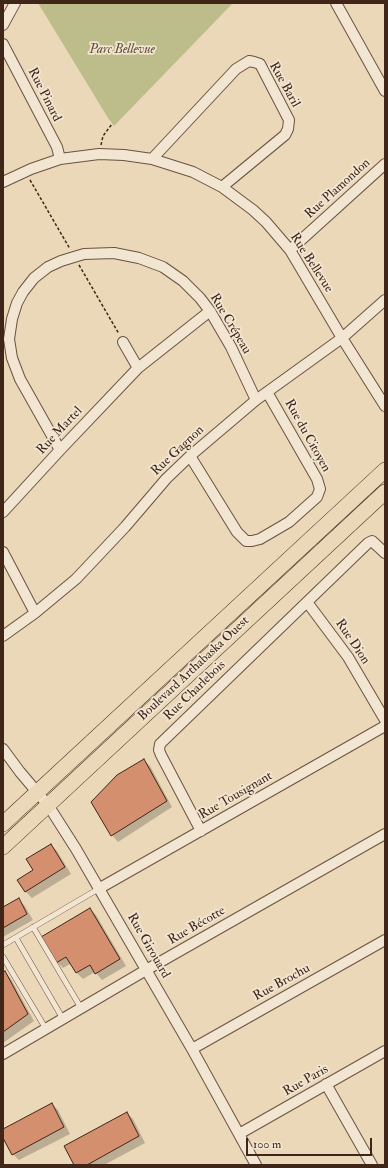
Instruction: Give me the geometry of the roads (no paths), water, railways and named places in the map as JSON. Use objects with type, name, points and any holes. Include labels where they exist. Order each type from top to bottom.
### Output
[{"type":"main road","name":"Boulevard Arthabaska Ouest","points":[[3,824],[385,470]]},
{"type":"main road","name":"Boulevard Arthabaska Ouest","points":[[3,847],[385,492]]},
{"type":"street","points":[[3,25],[15,3]]},
{"type":"street","points":[[336,3],[385,91]]},
{"type":"street","name":"Rue Pinard","points":[[3,44],[57,147],[60,159]]},
{"type":"street","name":"Rue Baril","points":[[152,159],[236,69],[249,61],[260,64],[289,120],[288,129],[285,135],[222,188]]},
{"type":"street","name":"Rue Bellevue","points":[[3,182],[31,169],[60,159],[99,154],[124,155],[152,159],[193,172],[222,188],[253,210],[266,222],[290,250],[342,338],[385,406]]},
{"type":"street","name":"Rue Plamondon","points":[[290,250],[385,164]]},
{"type":"street","name":"Rue Crépeau","points":[[60,450],[20,379],[12,358],[9,339],[12,318],[23,292],[34,278],[48,267],[74,256],[84,254],[114,253],[139,258],[163,267],[183,281],[200,298],[210,311],[231,347],[256,400]]},
{"type":"street","name":"Rue Gagnon","points":[[3,636],[35,613],[76,578],[124,527],[166,479],[190,456],[256,400],[342,338],[385,300]]},
{"type":"street","name":"Rue Martel","points":[[3,512],[138,368],[210,311]]},
{"type":"street","points":[[123,342],[138,368]]},
{"type":"street","name":"Rue du Citoyen","points":[[190,456],[237,532],[246,541],[260,539],[289,522],[317,497],[320,489],[318,479],[267,392]]},
{"type":"street","name":"Rue Charlebois","points":[[201,831],[161,755],[159,750],[160,744],[368,543],[372,541],[385,553]]},
{"type":"street","points":[[3,552],[35,613]]},
{"type":"street","name":"Rue Dion","points":[[307,602],[348,657],[385,720]]},
{"type":"street","name":"Rue Tousignant","points":[[100,888],[385,726]]},
{"type":"street","name":"Rue Girouard","points":[[3,749],[48,805],[100,888],[192,1048],[256,1165]]},
{"type":"street","name":"Rue Bécotte","points":[[3,1054],[146,970],[385,834]]},
{"type":"street","name":"Rue Brochu","points":[[192,1048],[385,940]]},
{"type":"street","name":"Rue Paris","points":[[239,1134],[385,1051]]},
{"type":"street","points":[[326,1084],[372,1165]]},
{"type":"lane","points":[[3,945],[100,888]]},
{"type":"lane","points":[[33,927],[81,1008]]},
{"type":"lane","points":[[16,938],[63,1019]]},
{"type":"lane","points":[[3,957],[46,1029]]},
{"type":"park label","name":"Parc Bellevue","points":[[122,50]]}]
